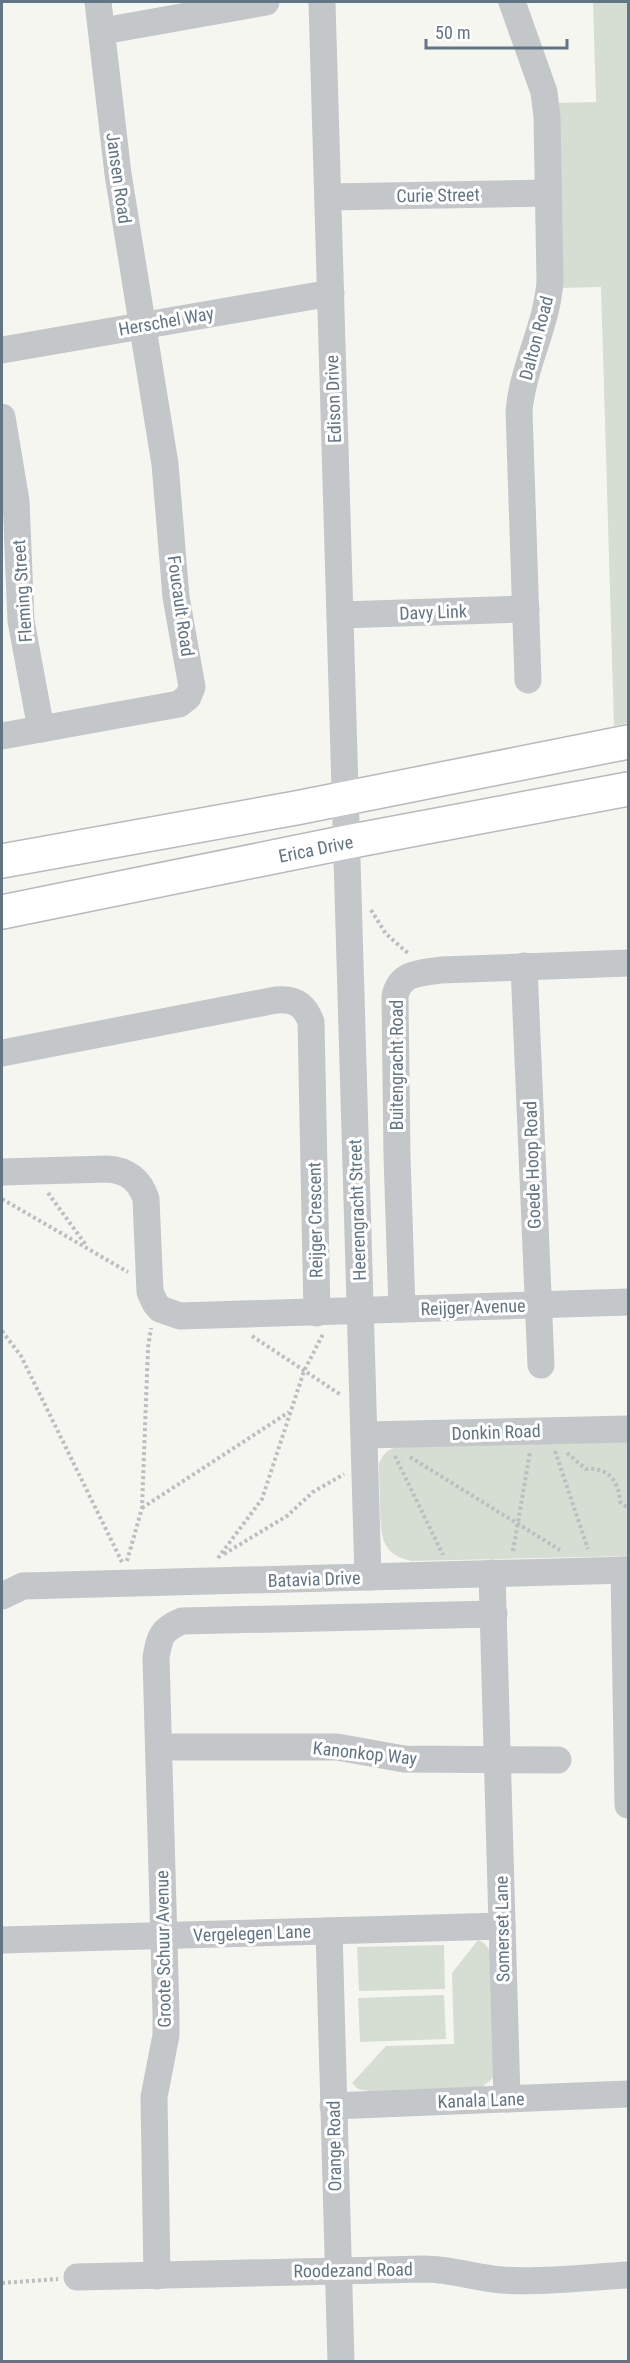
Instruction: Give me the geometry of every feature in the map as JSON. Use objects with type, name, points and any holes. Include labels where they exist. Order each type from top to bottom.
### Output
[{"type":"main road","points":[[2,861],[628,742]]},
{"type":"main road","name":"Erica Drive","points":[[2,912],[347,842],[628,789]]},
{"type":"street","points":[[98,2],[103,31],[266,2]]},
{"type":"street","name":"Edison Drive","points":[[322,2],[345,797]]},
{"type":"street","name":"Dalton Road","points":[[512,2],[544,92],[547,117],[550,281],[548,303],[521,391],[519,411],[528,680]]},
{"type":"street","name":"Jansen Road","points":[[103,31],[118,174],[142,325]]},
{"type":"street","name":"Curie Street","points":[[328,197],[548,193]]},
{"type":"street","name":"Herschel Way","points":[[2,350],[330,293]]},
{"type":"street","name":"Foucault Road","points":[[2,736],[179,704],[191,692],[192,681],[176,597],[169,487],[142,325]]},
{"type":"street","name":"Fleming Street","points":[[2,417],[16,501],[21,621],[41,729]]},
{"type":"street","name":"Davy Link","points":[[339,615],[526,609]]},
{"type":"street","name":"Heerengracht Street","points":[[345,797],[368,1577]]},
{"type":"street","name":"Buitengracht Road","points":[[402,1309],[396,1145],[395,996],[402,981],[410,974],[426,972],[628,963]]},
{"type":"street","name":"Goede Hoop Road","points":[[524,966],[541,1365]]},
{"type":"street","name":"Reijger Crescent","points":[[2,1053],[276,1000],[291,1000],[303,1007],[311,1022],[323,1313]]},
{"type":"street","points":[[2,1172],[115,1170],[131,1176],[138,1182],[146,1199],[152,1290],[166,1313],[180,1316],[323,1313]]},
{"type":"street","name":"Reijger Avenue","points":[[323,1313],[628,1302]]},
{"type":"street","name":"Donkin Road","points":[[363,1435],[628,1429]]},
{"type":"street","name":"Batavia Drive","points":[[2,1596],[23,1586],[502,1573],[577,1565],[626,1570]]},
{"type":"street","points":[[626,1570],[628,1805]]},
{"type":"street","name":"Somerset Lane","points":[[502,1573],[494,1614],[507,2099]]},
{"type":"street","name":"Batavia Drive","points":[[156,1657],[159,1639],[166,1628],[182,1621],[494,1614]]},
{"type":"street","name":"Groote Schuur Avenue","points":[[156,1657],[166,2035],[154,2097],[157,2276]]},
{"type":"street","name":"Kanonkop Way","points":[[159,1747],[336,1747],[404,1759],[498,1760]]},
{"type":"street","points":[[498,1760],[558,1760]]},
{"type":"street","name":"Vergelegen Lane","points":[[2,1940],[502,1926]]},
{"type":"street","name":"Orange Road","points":[[329,1931],[341,2361]]},
{"type":"street","name":"Kanala Lane","points":[[333,2106],[628,2094]]},
{"type":"street","name":"Roodezand Road","points":[[77,2277],[445,2269],[506,2280],[628,2275]]},
{"type":"path","points":[[370,909],[386,934],[414,958],[426,972]]},
{"type":"path","points":[[41,1171],[42,1184],[88,1248]]},
{"type":"path","points":[[2,1199],[134,1275],[152,1290],[142,1508],[125,1567],[21,1356],[2,1331]]},
{"type":"path","points":[[220,1556],[262,1498],[304,1371],[327,1326],[323,1313]]},
{"type":"path","points":[[244,1315],[239,1327],[338,1395],[362,1396]]},
{"type":"path","points":[[142,1508],[290,1411]]},
{"type":"path","points":[[502,1573],[512,1559],[533,1430]]},
{"type":"path","points":[[448,1575],[447,1563],[393,1452],[400,1451],[517,1524],[577,1565],[591,1558],[591,1555],[552,1442],[586,1469],[593,1468],[609,1473],[617,1486],[620,1502],[628,1508]]},
{"type":"path","points":[[190,1582],[220,1556],[287,1516],[313,1492],[347,1473],[365,1471]]},
{"type":"path","points":[[2,2283],[77,2277]]},
{"type":"shaded area","points":[[593,2],[628,2],[628,723],[614,726],[601,287],[556,288],[553,103],[596,102]]},
{"type":"shaded area","points":[[628,1441],[628,1556],[412,1561],[394,1554],[384,1542],[381,1526],[379,1464],[385,1453],[393,1448]]},
{"type":"shaded area","points":[[478,1940],[484,1943],[492,1953],[495,2073],[492,2079],[482,2087],[369,2091],[358,2089],[352,2083],[386,2046],[454,2044],[452,1973]]},
{"type":"shaded area","points":[[444,1945],[445,1989],[359,1991],[357,1947]]},
{"type":"shaded area","points":[[444,1995],[446,2039],[360,2042],[358,1998]]}]
